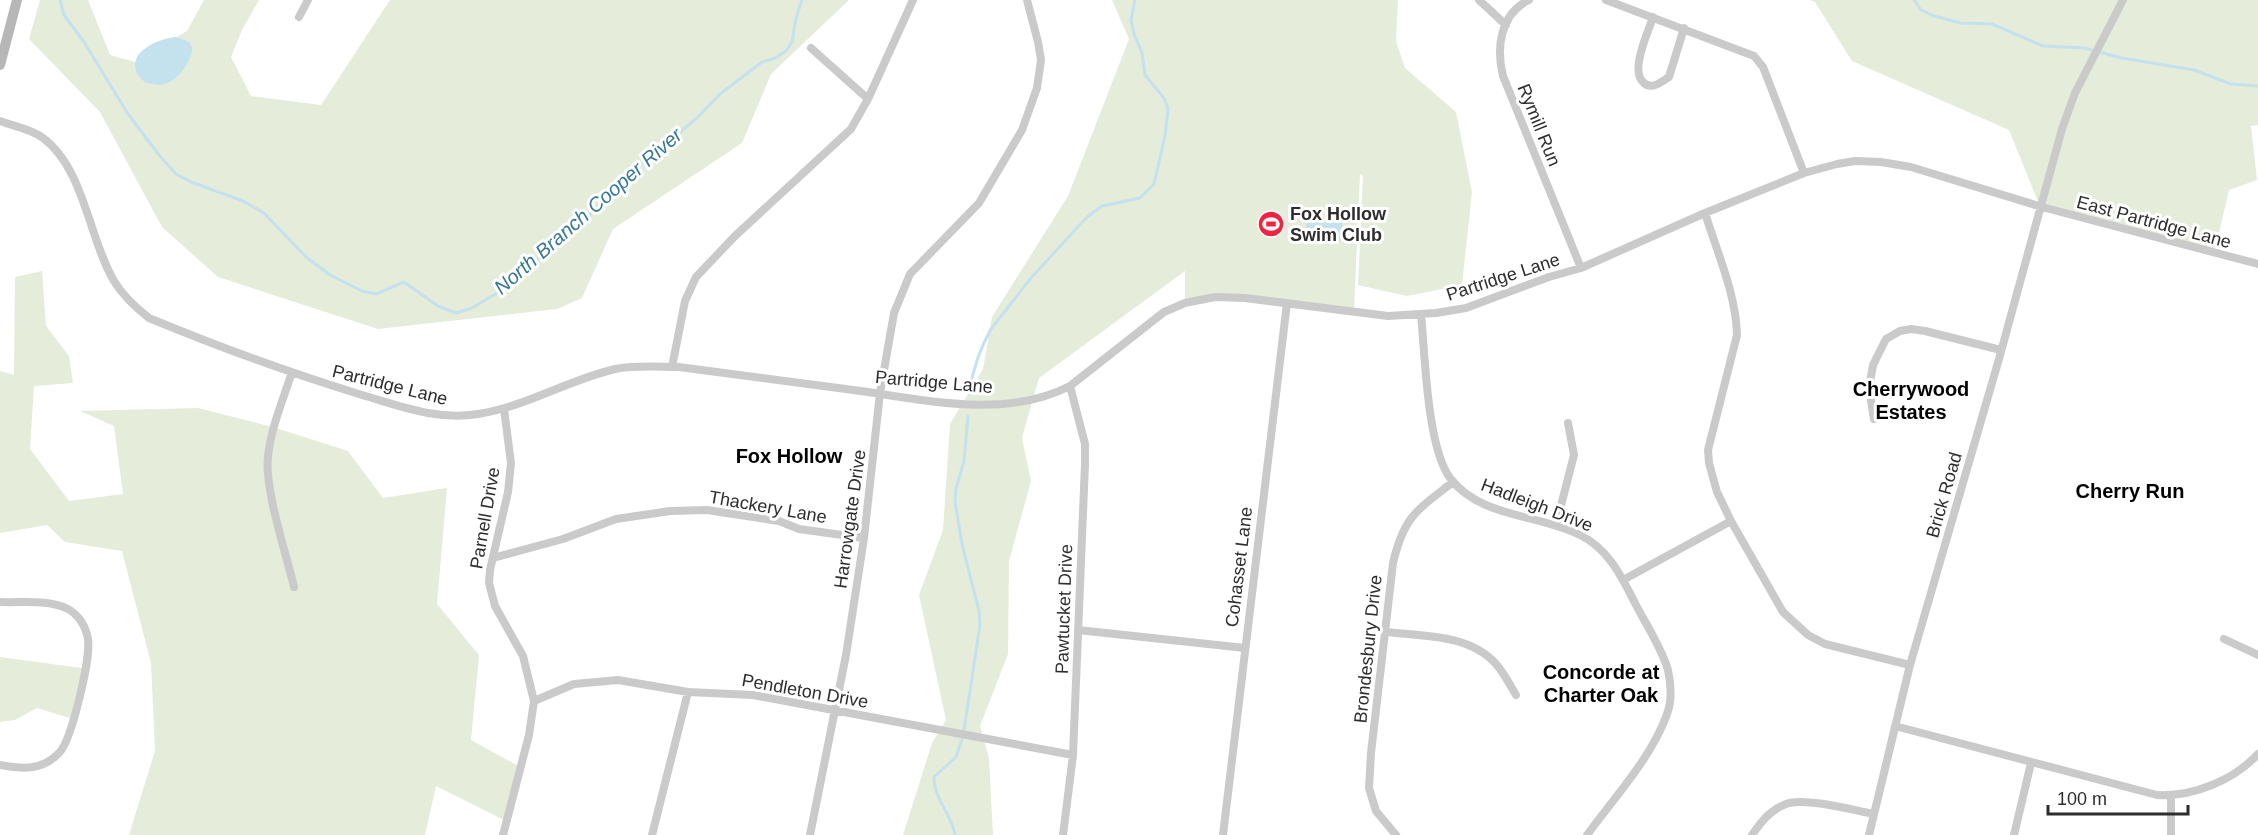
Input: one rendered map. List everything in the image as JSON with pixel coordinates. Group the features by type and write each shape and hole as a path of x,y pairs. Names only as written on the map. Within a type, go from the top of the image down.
{"street":[{"path":"0,65 3,37 18,0"},
{"path":"299,17 308,0"},
{"path":"672,367 685,301 696,277 735,236 851,129 868,99 914,0"},
{"name":"Harrowgate Drive","path":"810,835 846,655 864,538 880,393 894,313 910,274 979,204 1022,130 1037,88 1041,60 1027,0"},
{"path":"1479,0 1506,25"},
{"name":"Rymill Run","path":"1528,0 1510,14 1500,42 1499,60 1503,76 1581,268"},
{"path":"1606,0 1754,56 1763,66 1804,174"},
{"name":"Brick Road","path":"1869,835 1910,665 2042,207 2062,129 2090,61 2123,0"},
{"path":"1653,17 1638,65 1638,74 1647,86 1653,86 1669,77 1684,28"},
{"path":"811,48 868,99"},
{"name":"Partridge Lane","path":"0,121 40,136 61,157 72,177 107,268 134,307 149,318 292,372 424,413 453,416 476,415 504,409 583,378 617,369 672,367 955,403 1033,401 1070,386 1164,312 1185,303 1215,297 1245,298 1388,316 1466,308 1549,277 1581,268 1705,213 1804,174 1855,161 1911,167 2042,207"},
{"name":"East Partridge Lane","path":"2042,207 2258,264"},
{"path":"1705,213 1737,321 1737,335 1708,450 1717,492 1783,612 1802,631 1825,644 1910,665"},
{"name":"Cohasset Lane","path":"1223,835 1287,303"},
{"name":"Hadleigh Drive","path":"1421,314 1433,435 1439,457 1453,482 1459,489 1504,512 1556,525 1596,545 1613,563 1623,580 1662,653 1668,670 1671,699 1668,713 1658,735 1587,835"},
{"path":"1874,419 1869,388 1873,365 1886,339 1900,331 1911,329 1925,331 2001,350"},
{"path":"292,372 267,458 271,490 294,587"},
{"name":"Pawtucket Drive","path":"1063,835 1073,754 1085,444 1070,386"},
{"name":"Parnell Drive","path":"503,835 529,735 534,701 523,656 495,606 489,583 508,492 511,463 504,409"},
{"path":"1556,525 1574,455 1568,423"},
{"name":"Brondesbury Drive","path":"1396,835 1376,811 1369,788 1393,563 1405,525 1416,511 1453,482"},
{"name":"Thackery Lane","path":"493,558 563,539 616,519 707,510 779,521 799,529 864,538"},
{"path":"1623,580 1731,521"},
{"path":"0,602 48,604 68,609 79,618 84,626 89,650 65,746 59,754 34,768 21,769 0,765"},
{"path":"1078,630 1245,648"},
{"path":"1386,632 1457,640 1479,651 1495,663 1516,695"},
{"path":"2224,639 2258,655"},
{"name":"Pendleton Drive","path":"534,701 574,684 618,680 688,692 753,695 1073,754"},
{"path":"652,835 688,692"},
{"path":"1895,726 2157,795 2170,796 2227,777 2242,769 2258,754"},
{"path":"2014,835 2031,763"},
{"path":"2170,796 2171,835"},
{"path":"1752,835 1772,812 1788,802 1803,801 1873,814"}],"green space":[{"path":"40,0 88,0 110,55 135,62 187,31 204,0 259,0 242,30 231,57 251,96 321,105 390,0 849,0 771,74 742,143 613,229 582,298 557,309 378,329 218,277 162,227 100,112 29,39"},
{"path":"1112,0 1398,0 1396,41 1405,68 1456,112 1472,192 1462,285 1407,296 1358,285 1363,176 1360,174 1354,311 1244,298 1185,303 1185,271 1039,378 1022,438 1031,481 1009,561 1008,654 980,726 989,758 993,835 903,835 932,743 946,720 919,595 943,530 950,424 983,369 992,317 1068,196 1129,39"},
{"path":"1810,0 2258,0 2258,125 2251,126 2257,180 2229,190 2214,254 2039,204 2009,130 1852,61 1815,2"},
{"path":"42,271 46,326 69,356 73,383 34,386 30,449 69,501 123,494 114,426 80,411 198,408 276,428 348,451 383,498 447,488 437,604 479,655 471,740 522,768 508,822 436,786 425,835 129,835 155,751 151,663 122,551 65,542 47,525 0,533 0,371 14,375 15,277"},
{"path":"0,657 89,669 73,719 37,708 15,720 0,722"}],"water":[{"path":"175,37 191,45 192,51 188,62 182,71 169,82 158,85 147,83 137,73 136,59 140,53 153,44"},
{"path":"1330,210 1344,211 1340,242 1305,239 1307,221 1328,223"}],"waterway":[{"name":"North Branch Cooper River","path":"60,0 64,15 84,42 128,114 176,174 191,182 243,201 264,213 306,257 330,275 362,291 376,294 404,282 438,306 456,313 472,308 497,293 583,222 617,185 697,118 720,94 762,62 786,51 792,42 802,0"},
{"path":"969,393 977,360 991,329 1031,278 1087,217 1102,206 1140,198 1154,184 1165,136 1168,109 1164,98 1145,75 1142,53 1131,20 1135,0"},
{"name":"North Branch Cooper River","path":"1914,0 1921,10 1934,16 1960,23 1992,24 2043,46 2084,48 2122,58 2194,70 2231,84 2258,86"},
{"path":"964,730 980,625 979,611 962,544 955,502 956,489 964,461 968,416"},
{"path":"955,835 936,792 934,777 956,757 962,739"}],"place":[{"name":"Fox Hollow Swim Club","path":"1271,224"}],"district":[{"name":"Cherrywood Estates","path":"1911,400"},
{"name":"Fox Hollow","path":"789,456"},
{"name":"Cherry Run","path":"2130,491"},
{"name":"Concorde at Charter Oak","path":"1601,684"}]}
